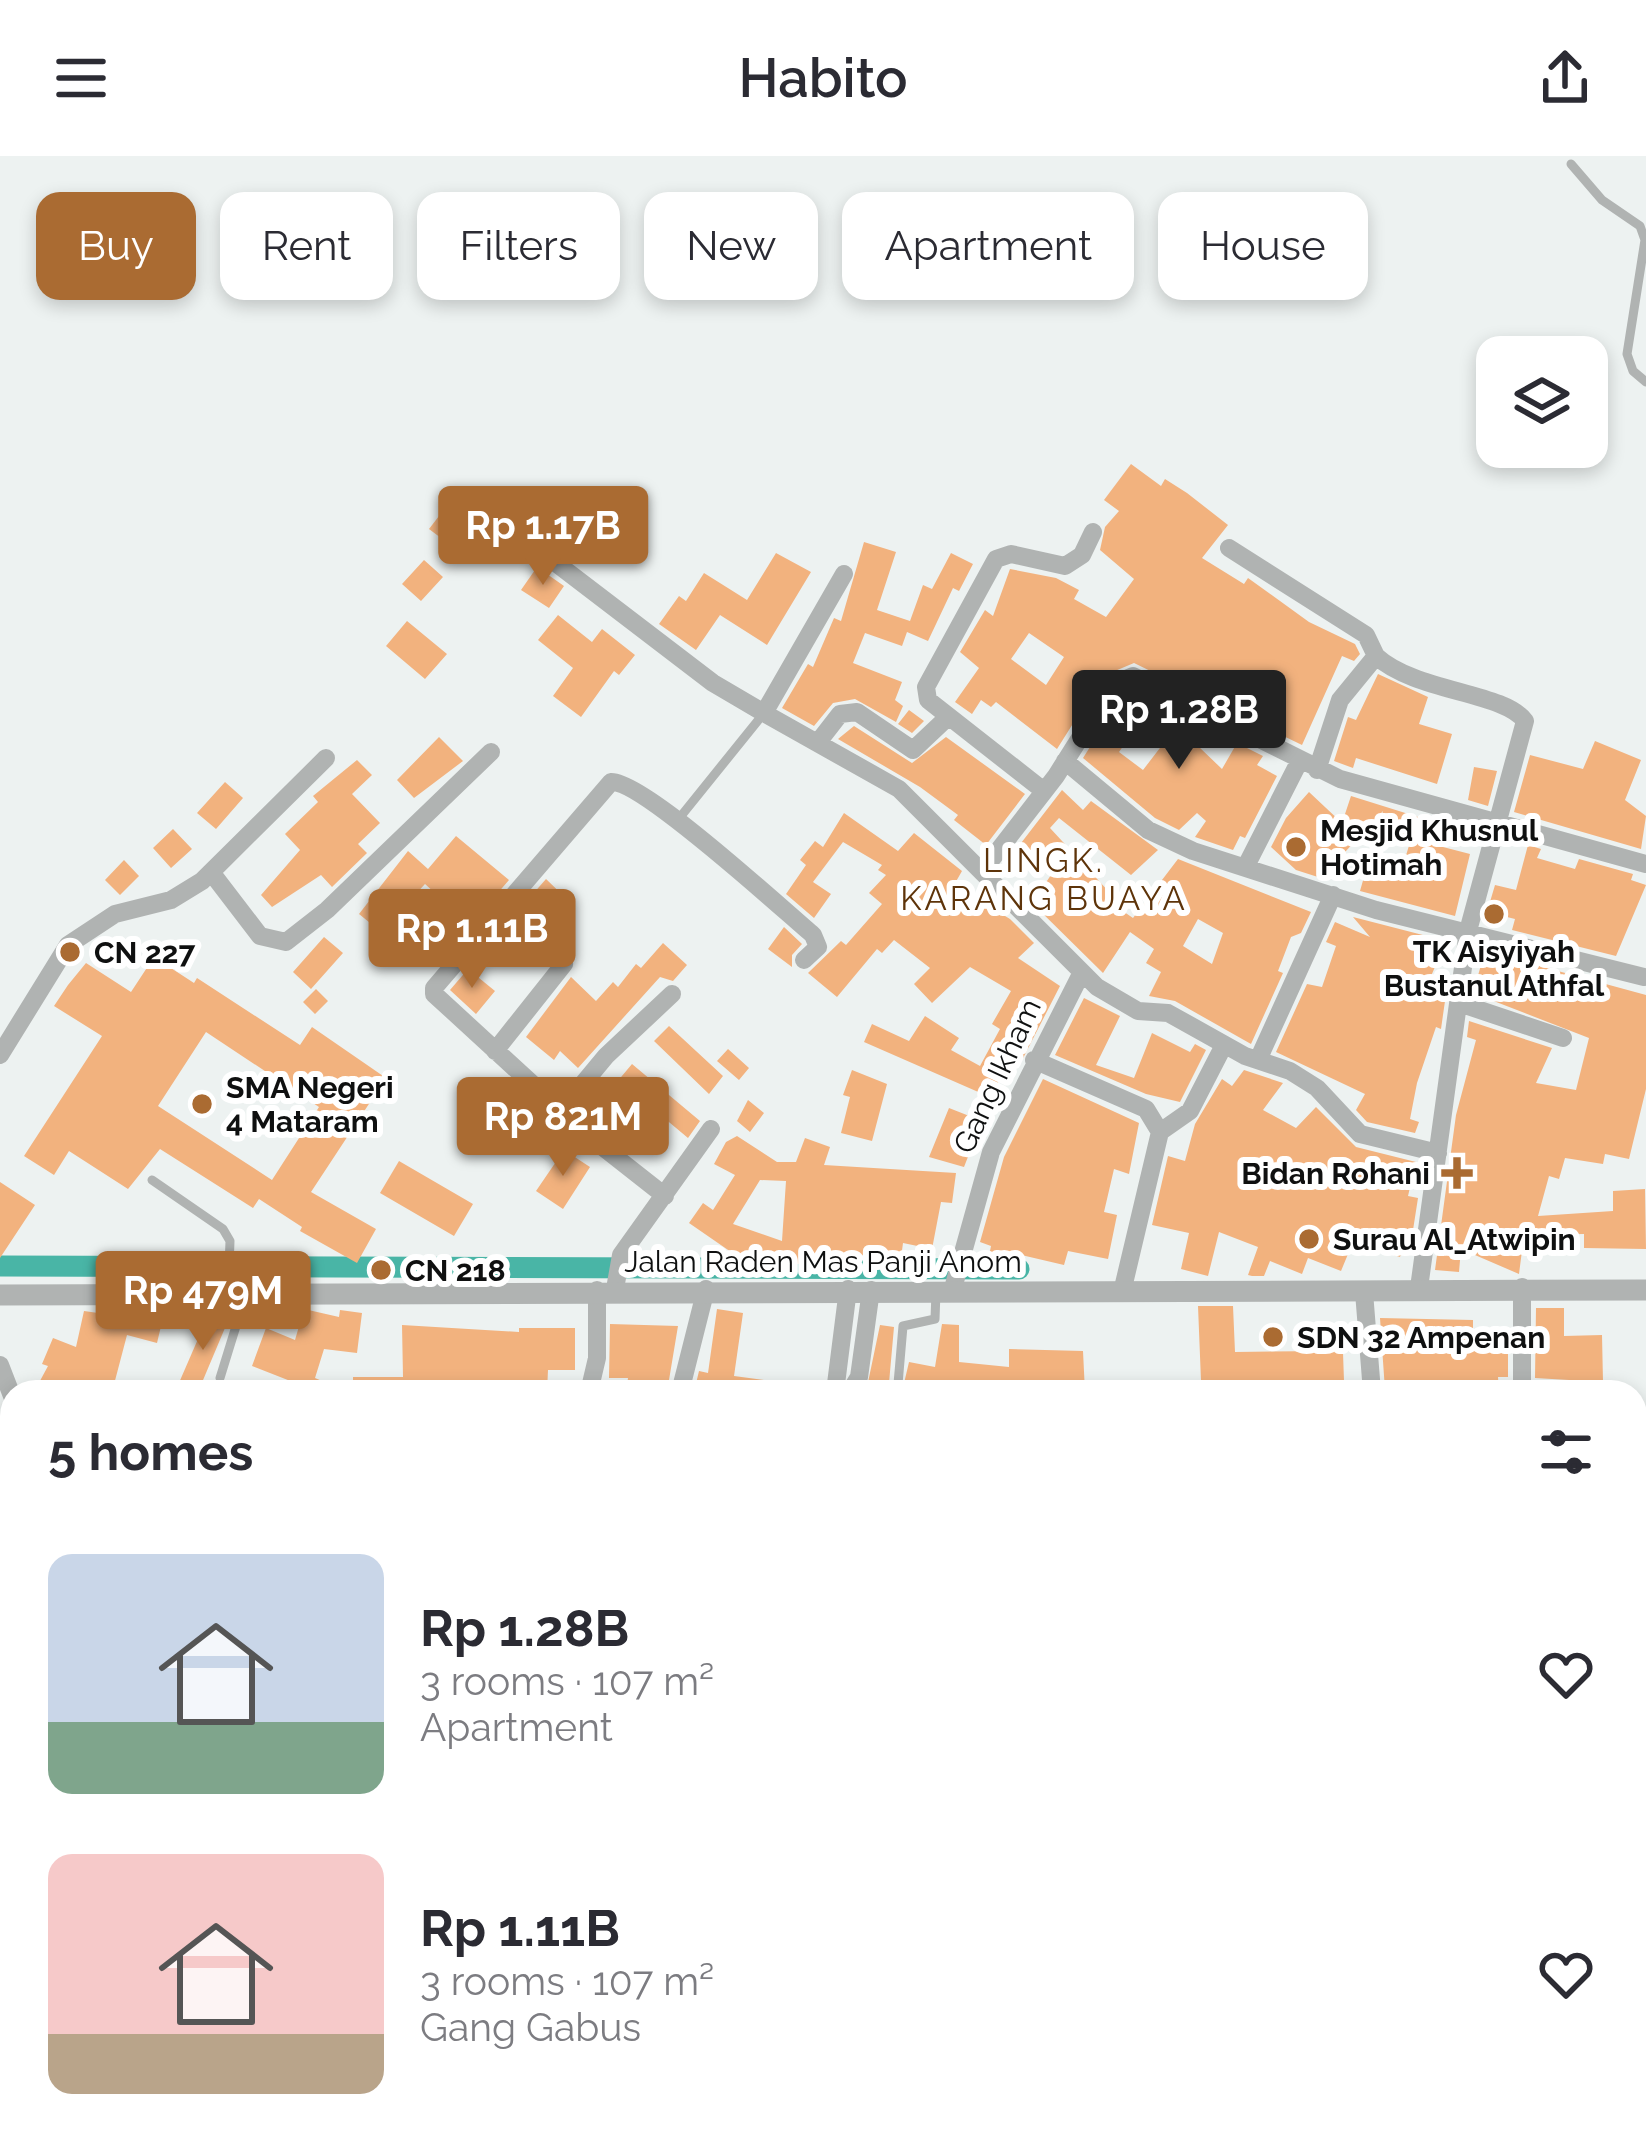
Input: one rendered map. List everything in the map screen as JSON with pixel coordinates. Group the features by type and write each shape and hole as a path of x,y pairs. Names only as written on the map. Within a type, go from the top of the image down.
{"street":[{"path":"497,518 713,683 899,789 984,869 1081,974 1139,1012 1168,1012 1224,1045 1317,1088 1360,1135 1438,1153"},
{"path":"1044,791 928,700 926,688 996,559 1011,554 1065,566 1082,555 1093,532"},
{"path":"1229,548 1366,635 1376,656 1416,683 1521,714 1523,735 1468,931 1419,1288"},
{"path":"764,713 844,574"},
{"path":"1246,866 1308,766 1340,700 1376,656"},
{"path":"984,869 1044,791 1114,684 1133,676 1308,766 1646,864"},
{"path":"819,741 840,714 857,712 913,750 948,717"},
{"path":"211,872 260,936 286,942 327,910 491,752"},
{"path":"0,1055 49,972 81,932 115,914 175,898 211,872 326,758"},
{"path":"1065,761 1148,830 1192,851 1333,896 1644,977"},
{"path":"665,1196 433,992 611,782 632,784 819,940 804,960"},
{"path":"1258,1060 1333,896"},
{"path":"495,1051 563,964 550,941 508,906"},
{"name":"Gang Ikham","path":"950,1279 991,1152 1081,974"},
{"path":"562,1109 606,1056 672,994"},
{"path":"1459,1004 1563,1038"},
{"path":"1122,1292 1160,1132 1190,1111 1224,1045"},
{"path":"1034,1060 1146,1109 1160,1132"},
{"path":"592,1380 612,1277 711,1130"},
{"name":"Jalan Raden Mas Panji Anom","path":"0,1295 612,1277 706,1289 860,1290 950,1279 1122,1292 1646,1290"},
{"path":"1522,1287 1522,1380"},
{"path":"683,1380 706,1289"},
{"path":"837,1380 860,1290"},
{"path":"857,1380 860,1290"},
{"path":"1364,1292 1371,1380"}],"lane":[{"path":"1571,164 1602,200 1640,226 1645,240 1627,354 1633,371 1646,382"},
{"path":"677,821 764,713"},
{"path":"152,1180 223,1229 234,1289 220,1378"},
{"path":"898,1380 903,1326 935,1319 950,1279"}],"building":[{"path":"1131,464 1161,486 1165,479 1228,525 1202,558 1244,584 1248,578 1309,622 1355,644 1360,654 1354,661 1342,656 1302,745 1134,663 1103,676 1057,749 996,702 991,707 981,700 972,714 955,702 979,668 960,652 985,610 993,616 1010,569 1056,578 1079,590 1074,599 1106,617 1134,579 1100,550 1105,527 1119,511 1104,500","holes":["1029,633 1064,657 1046,685 1011,659"]},
{"path":"449,503 489,532 469,559 429,529"},
{"path":"864,542 896,552 877,610 910,621 923,585 932,589 951,553 973,564 959,591 953,588 928,641 907,632 902,646 865,633 853,663 902,682 895,700 903,706 896,722 855,699 833,703 814,726 782,708 808,664 813,667 834,618 841,621"},
{"path":"776,553 811,572 767,645 720,615 696,650 659,624 679,596 686,601 704,573 747,600"},
{"path":"424,560 443,577 421,601 402,584"},
{"path":"537,567 564,586 549,608 521,590"},
{"path":"558,615 592,642 602,629 635,655 619,675 614,671 581,717 553,696 573,668 538,640"},
{"path":"407,621 447,654 425,679 386,646"},
{"path":"1378,674 1428,697 1419,724 1452,734 1437,784 1356,758 1353,768 1334,761 1348,717 1356,720"},
{"path":"1133,691 1179,714 1174,723 1222,769 1237,743 1263,756 1257,765 1277,776 1245,838 1240,836 1233,850 1195,837 1206,821 1197,813 1179,830 1155,818 1083,758 1123,695","holes":["1135,729 1163,744 1143,770 1119,752"]},
{"path":"909,710 924,721 912,733 898,724"},
{"path":"854,726 912,763 946,737 1025,794 986,845 954,820 958,815 920,787 838,739"},
{"path":"439,737 463,761 414,798 397,780"},
{"path":"1595,741 1641,760 1625,800 1646,816 1641,849 1514,812 1530,755 1583,769"},
{"path":"357,760 372,775 352,794 380,823 358,844 367,853 332,887 321,875 272,907 261,895 300,850 285,834 318,802 313,796"},
{"path":"1474,767 1497,771 1488,806 1468,800"},
{"path":"225,782 243,798 216,829 197,813"},
{"path":"1062,790 1083,810 1091,801 1158,850 1131,875 1059,818 1050,828 1111,894 1105,899 1133,918 1178,859 1311,912 1301,933 1291,937 1278,971 1283,973 1251,1044 1175,1001 1149,996 1161,972 1146,963 1154,949 1130,932 1103,973 1032,903 1051,875 1018,847","holes":["1198,919 1223,933 1212,964 1183,946"]},
{"path":"1309,792 1342,823 1351,796 1450,827 1443,847 1470,854 1455,916 1360,891 1370,856 1403,865 1412,836 1379,826 1383,811 1321,878 1296,870 1271,847 1286,818"},
{"path":"844,813 898,851 914,833 962,871 954,885 1010,919 1034,943 1018,958 1060,986 1019,1066 1006,1061 992,1098 864,1042 872,1024 909,1041 925,1016 959,1038 951,1050 980,1066 1000,1029 992,1024 1011,991 970,967 932,1003 914,984 930,968 894,940 882,953 877,949 837,997 808,973 841,941 846,945 882,904 869,893 886,875 878,870 882,865 843,842 813,882 831,894 814,918 786,894 806,865 800,860 815,841 823,847"},
{"path":"173,829 192,849 171,868 153,848"},
{"path":"456,836 509,880 470,925 425,884 399,912 435,943 420,959 389,919 380,931 359,914 408,851 428,869"},
{"path":"1528,845 1541,849 1537,858 1575,869 1579,859 1633,874 1631,880 1646,885 1616,956 1512,930 1515,919 1487,912 1495,885 1516,890"},
{"path":"124,860 139,876 120,895 105,880"},
{"path":"546,879 575,907 555,928 525,903"},
{"path":"1353,917 1446,941 1423,995 1445,1001 1441,1029 1436,1027 1417,1083 1410,1119 1419,1122 1415,1133 1367,1122 1356,1110 1365,1094 1276,1052 1307,984 1322,987 1336,946 1326,942 1335,922 1370,937"},
{"path":"784,927 802,944 792,955 792,967 768,949"},
{"path":"324,937 343,953 311,989 293,972"},
{"path":"663,943 687,965 673,981 660,977 578,1068 560,1051 554,1060 526,1037 571,977 596,1001 613,982 618,987 636,964 641,968"},
{"path":"1485,951 1646,995 1646,1089 1629,1159 1605,1154 1603,1164 1565,1158 1559,1179 1549,1176 1538,1216 1613,1211 1613,1191 1645,1189 1646,1249 1584,1248 1584,1234 1524,1235 1519,1274 1461,1249 1459,1272 1435,1270 1456,1115 1476,1040 1467,1037 1469,1021 1552,1048 1536,1083 1576,1090 1589,1038 1473,993"},
{"path":"154,957 194,983 197,978 300,1045 312,1027 386,1078 311,1192 376,1229 357,1263 300,1231 302,1227 259,1199 253,1208 160,1149 128,1189 69,1151 54,1175 24,1156 102,1036 54,1006 86,963 131,992","holes":["206,1032 319,1107 272,1180 158,1106"]},
{"path":"468,969 495,991 476,1014 450,990"},
{"path":"316,989 328,1001 315,1014 303,1002"},
{"path":"1084,998 1120,1016 1096,1065 1134,1078 1152,1033 1190,1052 1195,1044 1206,1050 1180,1102 1146,1094 1055,1055"},
{"path":"669,1026 723,1076 709,1094 654,1041"},
{"path":"728,1049 749,1068 739,1080 717,1061"},
{"path":"632,1064 700,1121 688,1138 651,1107 622,1145 580,1109 591,1095 599,1101 606,1095"},
{"path":"852,1070 887,1084 872,1141 841,1133 850,1097 843,1095"},
{"path":"1244,1070 1283,1083 1263,1110 1296,1128 1316,1107 1356,1147 1416,1162 1408,1196 1418,1198 1413,1230 1408,1229 1400,1257 1353,1242 1341,1271 1308,1258 1302,1274 1270,1261 1264,1276 1252,1276 1248,1275 1258,1247 1219,1232 1208,1276 1181,1269 1189,1233 1152,1225 1168,1156 1185,1161 1195,1124 1222,1079 1232,1086"},
{"path":"1043,1079 1139,1123 1129,1174 1114,1169 1104,1212 1117,1215 1108,1259 1068,1251 1064,1265 1008,1252 1007,1260 989,1256 991,1246 980,1242 1004,1157"},
{"path":"748,1100 764,1113 750,1132 737,1121"},
{"path":"949,1108 982,1121 964,1167 929,1157"},
{"path":"737,1136 777,1162 796,1162 805,1138 830,1147 824,1165 956,1173 952,1203 941,1202 932,1249 903,1243 901,1258 826,1253 826,1259 800,1256 800,1264 771,1264 731,1252 689,1223 703,1203 713,1210 735,1175 714,1164 726,1142","holes":["760,1180 786,1181 782,1241 733,1224"]},
{"path":"564,1150 590,1167 563,1209 536,1191"},
{"path":"399,1161 473,1204 454,1236 380,1193"},
{"path":"0,1182 35,1205 0,1258"},
{"path":"1198,1306 1233,1306 1235,1352 1327,1351 1326,1325 1342,1324 1344,1380 1201,1380"},
{"path":"1536,1308 1564,1308 1564,1336 1602,1335 1603,1380 1535,1378"},
{"path":"211,1309 230,1316 203,1380 180,1380"},
{"path":"304,1309 339,1317 340,1310 362,1313 357,1353 324,1349 315,1378 320,1380 288,1380 252,1366 266,1328 295,1340"},
{"path":"717,1309 743,1313 734,1376 763,1380 697,1380 699,1371 708,1373"},
{"path":"84,1311 162,1322 157,1343 127,1335 115,1380 40,1380 53,1338 76,1347"},
{"path":"1380,1318 1473,1320 1473,1331 1508,1334 1508,1377 1384,1380"},
{"path":"610,1324 678,1326 669,1380 609,1378"},
{"path":"942,1324 959,1325 959,1362 1009,1367 1009,1349 1083,1351 1084,1380 905,1380 909,1362 935,1367"},
{"path":"402,1325 519,1332 519,1328 575,1328 575,1370 548,1370 548,1380 353,1380 403,1377"},
{"path":"880,1325 894,1327 889,1380 869,1380"}],"waterway":[{"path":"0,1266 1019,1269"}],"place":[{"name":"Mesjid Khusnul Hotimah","path":"1296,847"},
{"name":"TK Aisyiyah Bustanul Athfal","path":"1494,914"},
{"name":"CN 227","path":"70,952"},
{"name":"SMA Negeri 4 Mataram","path":"202,1104"},
{"name":"Bidan Rohani","path":"1457,1173"},
{"name":"Surau Al_Atwipin","path":"1309,1239"},
{"name":"CN 218","path":"381,1270"},
{"name":"SDN 32 Ampenan","path":"1273,1337"}],"district":[{"name":"LINGK. KARANG BUAYA","path":"1044,879"}]}
